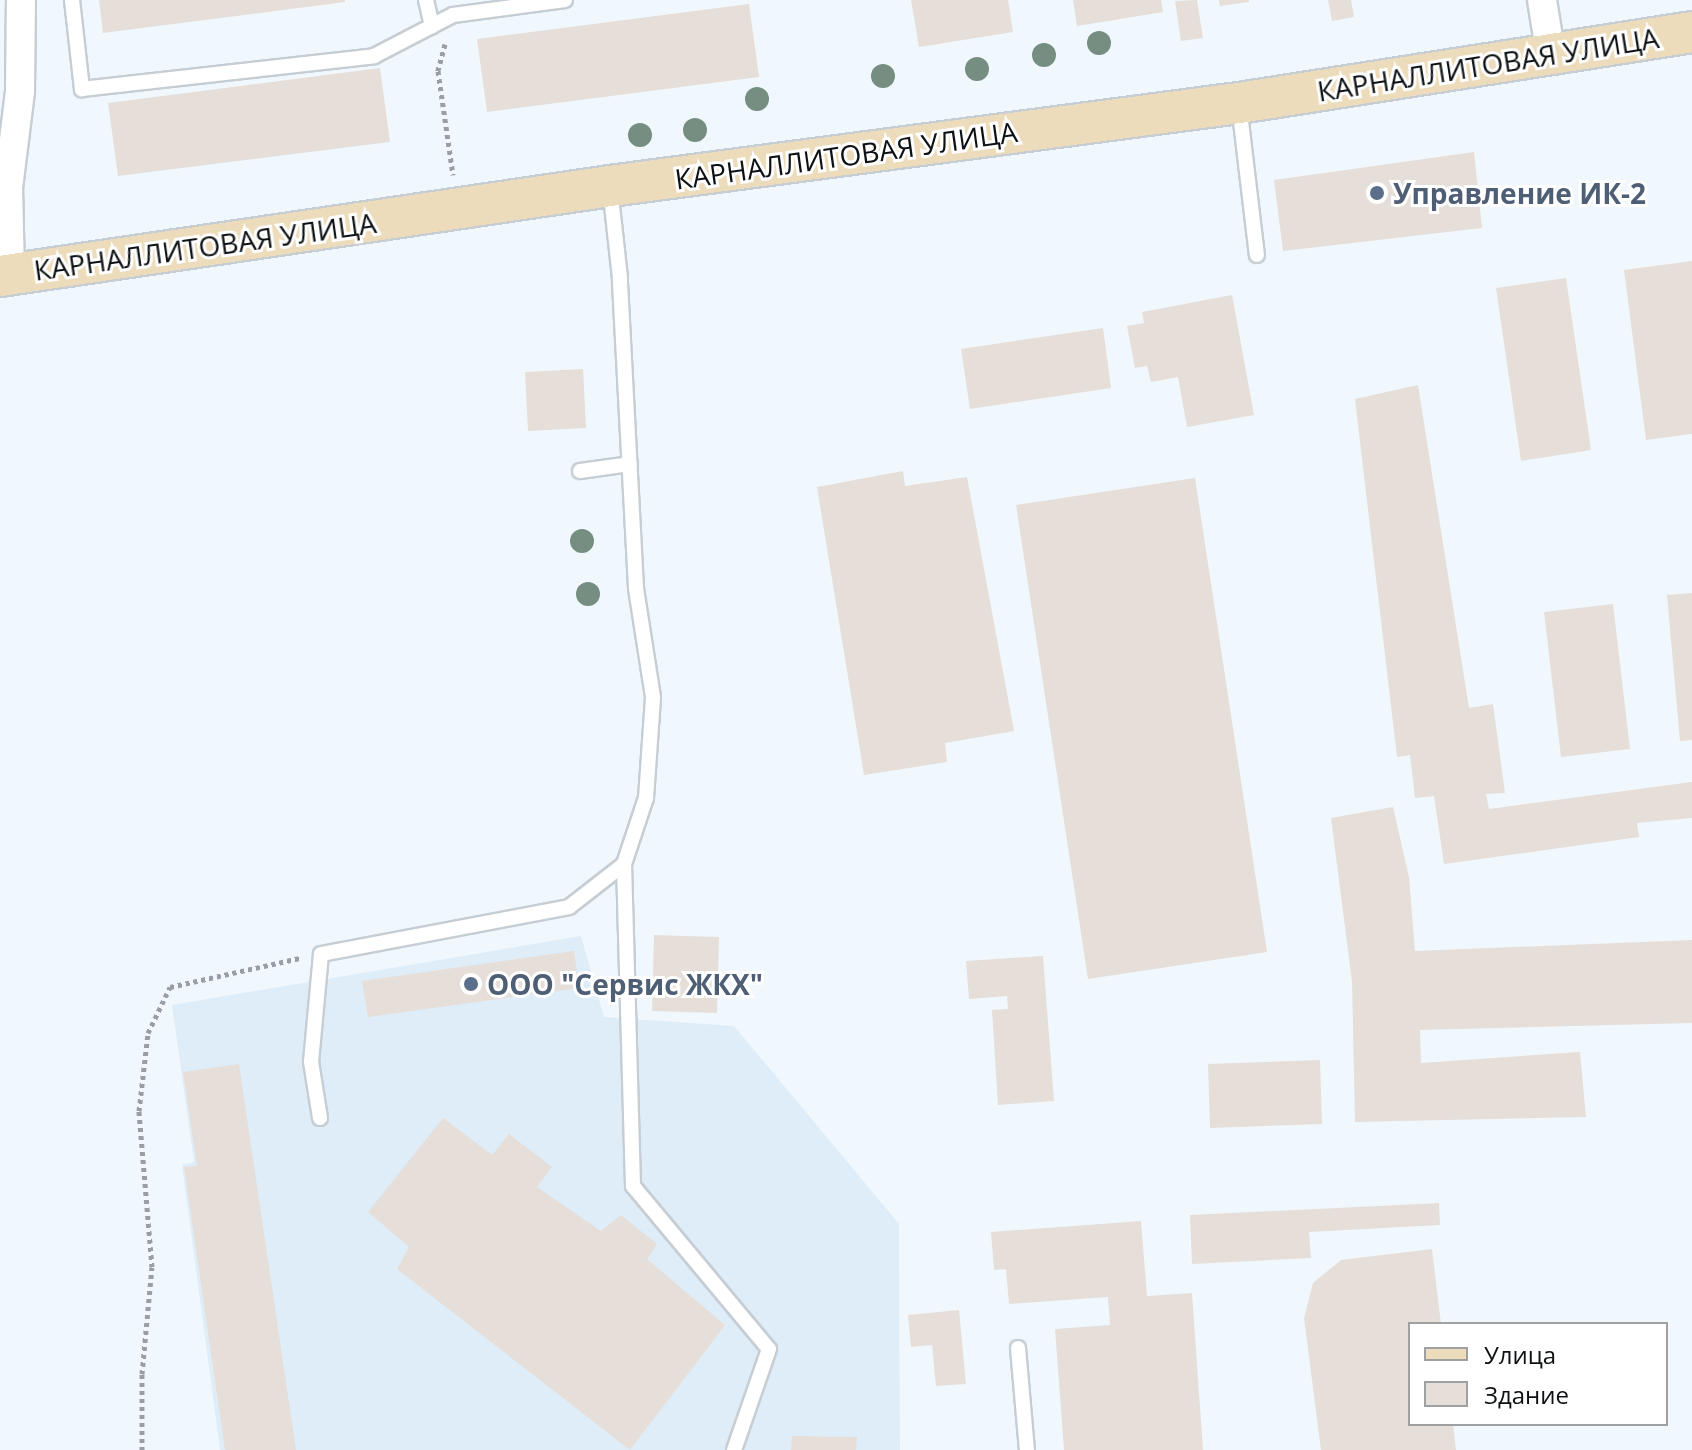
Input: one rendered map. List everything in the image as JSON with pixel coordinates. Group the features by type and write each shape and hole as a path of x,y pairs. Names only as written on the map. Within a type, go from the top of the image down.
{"street":[{"path":"5,275 8,188 20,91 21,0"},
{"path":"1542,0 1551,56"},
{"name":"КАРНАЛЛИТОВАЯ УЛИЦА","path":"5,275 610,186 1239,103 1692,32"}],"lane":[{"path":"72,0 82,89 374,56 453,15 565,0"},
{"path":"426,0 432,26"},
{"path":"1239,103 1257,255"},
{"path":"610,186 636,588 653,697 653,751 646,798 624,864 633,1186 769,1349 734,1450"},
{"path":"580,471 630,464"},
{"path":"320,1118 311,1062 321,954 569,907 624,864"},
{"path":"1018,1348 1027,1450"}],"path":[{"path":"453,15 438,71 458,208"},
{"path":"142,1450 142,1374 152,1267 139,1111 148,1033 170,987 321,954"}],"shaded area":[{"path":"581,936 604,1017 734,1026 899,1224 900,1450 220,1450 182,1165 194,1162 172,1005"}],"building":[{"path":"99,0 345,0 345,2 103,33"},
{"path":"911,0 1008,0 1013,32 919,47"},
{"path":"1073,0 1161,0 1163,12 1077,26"},
{"path":"1197,0 1203,38 1181,41 1175,1"},
{"path":"1219,0 1249,0 1249,2 1220,6"},
{"path":"1328,0 1351,0 1354,17 1332,21"},
{"path":"749,4 759,77 487,112 477,39"},
{"path":"380,68 390,142 118,176 108,103"},
{"name":"Управление ИК-2","path":"1474,152 1482,228 1283,251 1274,180"},
{"path":"1692,261 1692,434 1646,440 1624,270"},
{"path":"1566,278 1591,450 1521,461 1496,288"},
{"path":"1232,295 1254,415 1187,427 1178,377 1151,382 1147,366 1135,368 1127,326 1144,323 1142,312"},
{"path":"1103,328 1111,388 970,409 961,349"},
{"path":"583,369 586,428 528,431 525,372"},
{"path":"1418,385 1469,708 1493,704 1505,793 1486,794 1489,809 1692,782 1692,818 1637,823 1639,837 1444,864 1434,796 1415,798 1410,755 1397,757 1355,399"},
{"path":"903,471 905,486 967,477 1014,731 945,743 947,762 864,775 817,487"},
{"path":"1195,478 1267,952 1088,979 1016,505"},
{"path":"1692,593 1692,740 1680,741 1667,595"},
{"path":"1613,604 1630,749 1561,757 1544,612"},
{"path":"1393,807 1409,877 1415,951 1692,940 1692,1023 1420,1030 1421,1063 1580,1052 1586,1117 1355,1122 1352,982 1331,818"},
{"path":"654,935 719,937 717,1013 652,1011"},
{"name":"ООО \"Сервис ЖКХ\"","path":"574,951 579,988 368,1017 362,981"},
{"path":"1043,956 1054,1101 998,1105 992,1010 1008,1009 1007,996 969,999 966,961"},
{"path":"1320,1060 1322,1124 1210,1128 1208,1064"},
{"path":"239,1064 296,1450 225,1450 184,1167 197,1166 183,1072"},
{"path":"443,1118 492,1155 509,1134 552,1167 537,1187 601,1231 621,1215 657,1244 647,1259 725,1325 630,1450 397,1269 409,1247 368,1212"},
{"path":"1439,1203 1440,1225 1309,1232 1311,1258 1192,1264 1190,1215"},
{"path":"1141,1221 1147,1296 1192,1293 1203,1450 1064,1450 1055,1329 1110,1325 1108,1297 1009,1304 1006,1269 994,1270 991,1232"},
{"path":"1432,1249 1441,1322 1408,1322 1408,1426 1453,1426 1456,1450 1321,1450 1304,1318 1313,1283 1341,1260"},
{"path":"959,1310 966,1384 936,1386 932,1345 911,1347 908,1315"},
{"path":"792,1436 857,1437 856,1450 791,1450"}],"place":[{"name":"Управление ИК-2","path":"1377,193"},
{"name":"ООО \"Сервис ЖКХ\"","path":"471,984"}]}
